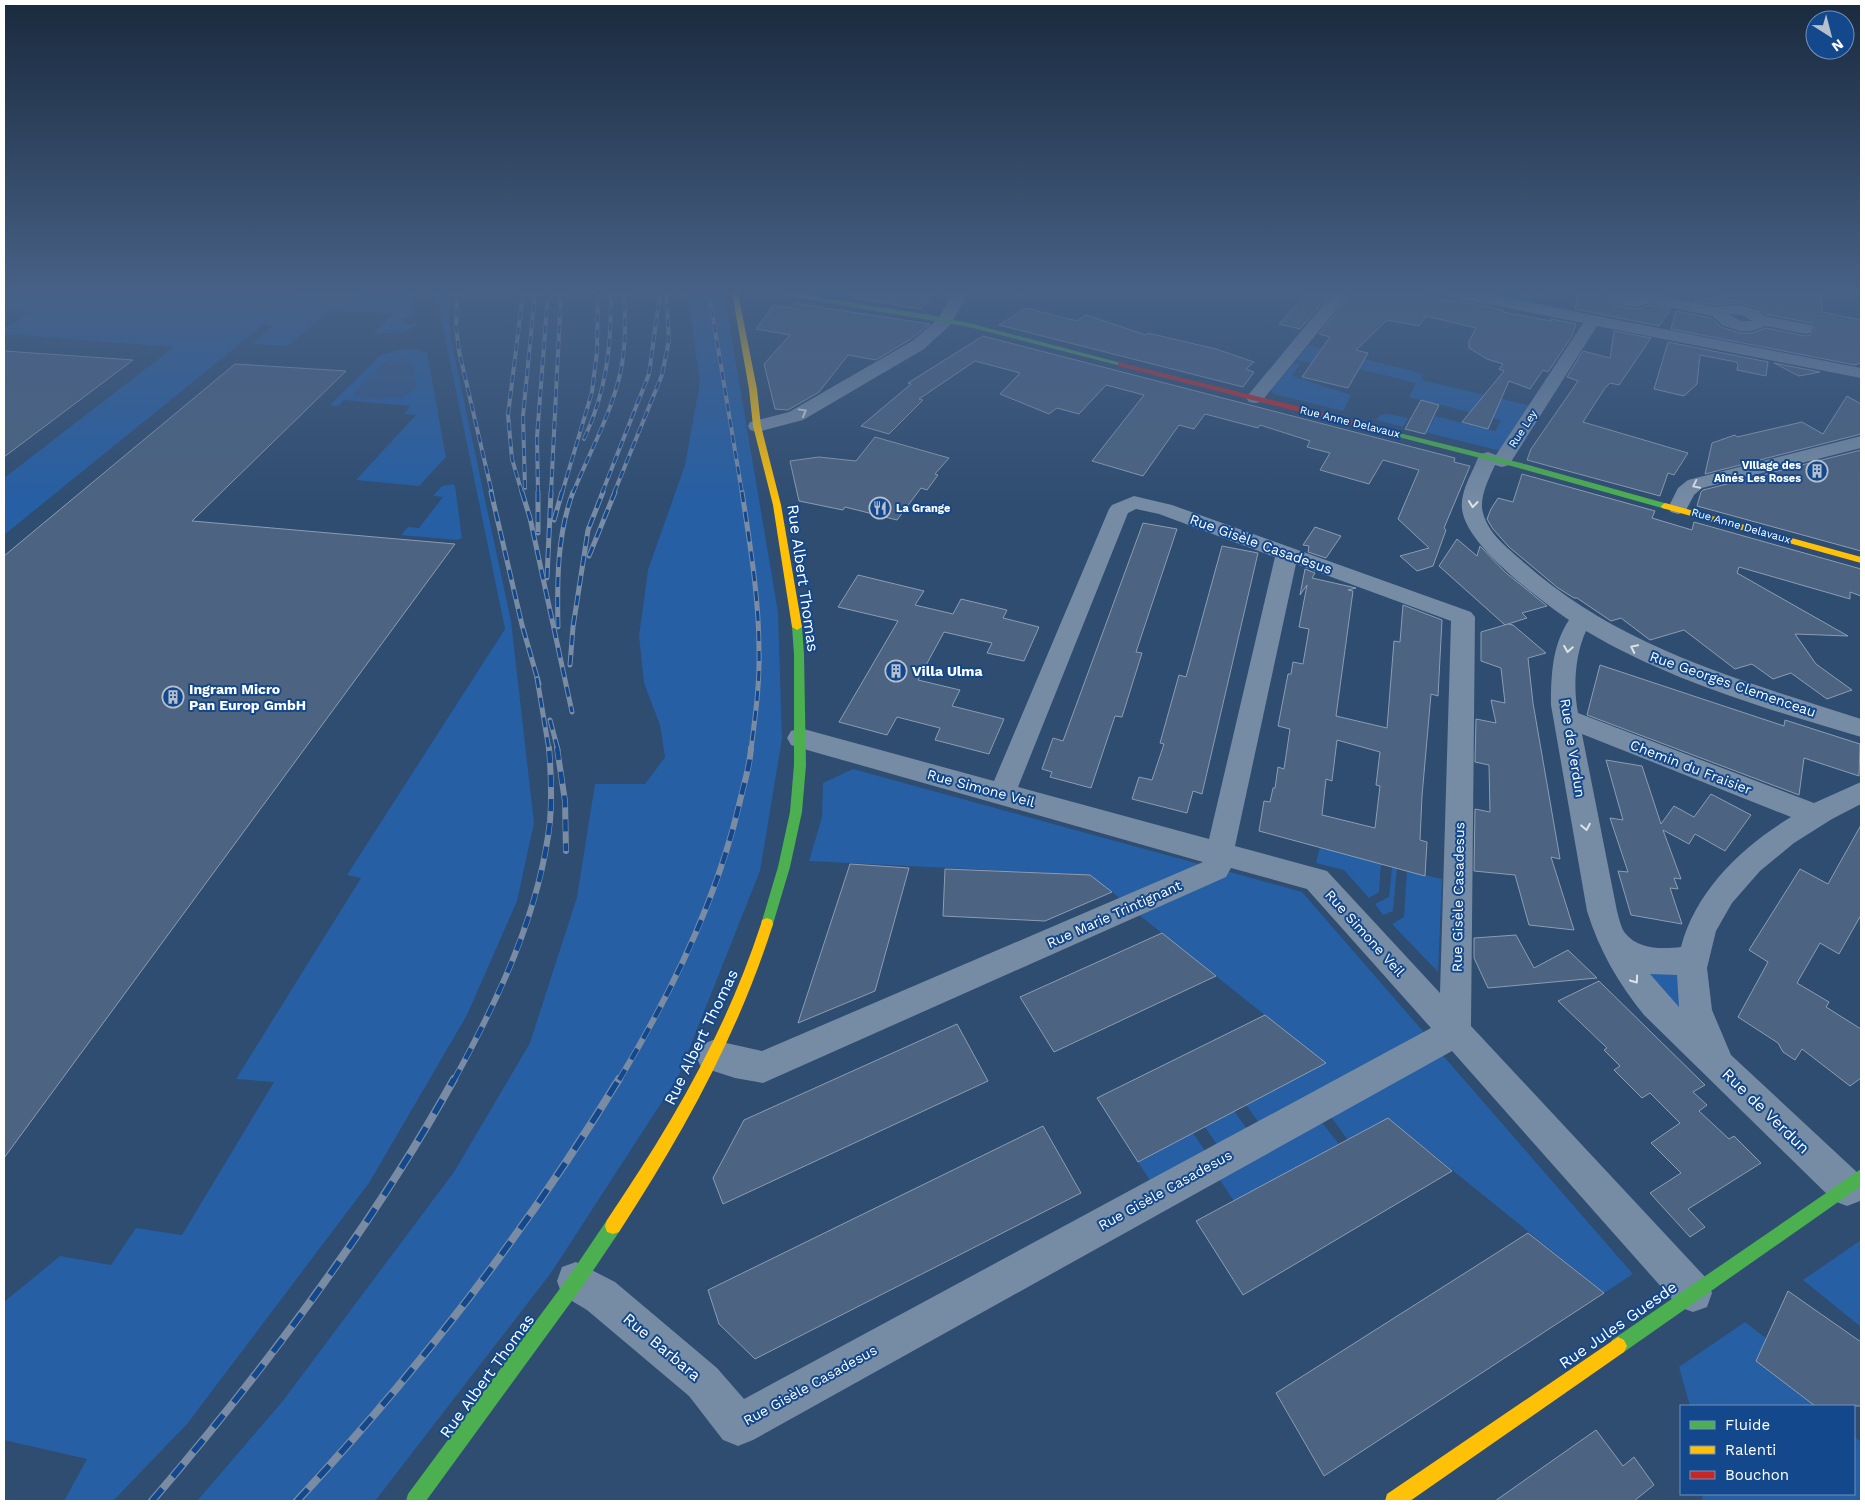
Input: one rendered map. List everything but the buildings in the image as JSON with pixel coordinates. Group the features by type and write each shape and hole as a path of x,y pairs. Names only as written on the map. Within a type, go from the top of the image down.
{"street":[{"name":"Rue Albert Thomas","path":"415,1501 576,1281 644,1177 713,1056 747,982 784,867 796,812 800,738 799,654 796,619 777,505 771,483 763,425 753,389 749,363"},
{"path":"763,425 796,416 889,363"},
{"name":"Rue Anne Delavaux","path":"1117,363 1678,508 1861,560"},
{"path":"1255,398 1284,363"},
{"name":"Rue Ley","path":"1495,460 1567,363"},
{"path":"1812,363 1861,373"},
{"path":"1678,508 1685,492 1695,484 1857,446"},
{"path":"1495,460 1472,504 1476,524 1484,537 1498,551 1582,618"},
{"name":"Rue Gisèle Casadesus","path":"738,1424 1455,1032 1464,617 1150,505 1134,502 1119,509 1002,793"},
{"name":"Rue Marie Trintignant","path":"713,1056 763,1067 1216,869 1287,553"},
{"name":"Rue de Verdun","path":"1582,618 1573,630 1568,649 1564,689 1566,718 1602,911 1611,940 1629,972 1655,1005 1726,1073 1854,1182"},
{"name":"Rue Georges Clemenceau","path":"1582,618 1628,645 1665,662 1861,728"},
{"name":"Chemin du Fraisier","path":"1566,718 1816,815"},
{"name":"Rue Simone Veil","path":"800,738 1317,880 1693,1293"},
{"path":"1726,1073 1705,1037 1693,990 1693,959 1701,928 1715,900 1724,888 1779,839 1816,815 1861,792"},
{"path":"1611,940 1629,954 1651,962 1663,964 1693,959"},
{"name":"Rue Jules Guesde","path":"1394,1501 1854,1182"},
{"name":"Rue Barbara","path":"576,1281 601,1296 703,1382 738,1424"}],"shaded area":[{"path":"153,363 216,363 4,535 4,478"},
{"path":"373,363 429,363 446,457 419,486 356,480 416,415 404,414 410,406 344,400 338,406 330,405"},
{"path":"384,363 413,363 417,386 403,398 361,399 353,396 355,391"},
{"path":"450,363 456,363 511,621 534,823 517,901 467,1015 369,1183 187,1424 113,1501 64,1501 87,1459 4,1440 4,1302 60,1256 111,1265 136,1228 182,1235 274,1082 236,1079 361,878 347,875 505,629"},
{"path":"697,363 736,363 778,612 782,739 760,871 678,1077 551,1273 375,1501 197,1501 282,1402 454,1172 530,1043 577,897 595,784 645,784 665,757 660,725 644,683 639,636 648,570 685,465 700,382"},
{"path":"1295,363 1300,364 1292,376 1351,395 1343,411 1274,394 1271,390"},
{"path":"1343,363 1380,363 1423,374 1421,380 1531,406 1501,451 1412,429 1417,419 1432,423 1435,416 1495,431 1501,420 1409,397 1416,383 1342,365"},
{"path":"1387,414 1408,418 1403,427 1376,420 1381,415"},
{"path":"453,484 455,486 462,538 457,540 401,535 408,527 419,528 443,497 433,496 442,486"},
{"path":"853,769 1210,867 1126,903 1090,875 809,861 822,817 823,783"},
{"path":"1320,847 1381,864 1379,892 1369,898 1344,870 1316,863"},
{"path":"1392,867 1397,868 1393,911 1383,915 1375,904 1389,897"},
{"path":"1407,871 1442,879 1438,972 1392,924 1404,917"},
{"path":"1230,872 1302,892 1428,1037 1262,1127 1246,1105 1325,1063 1138,914"},
{"path":"1642,969 1679,976 1684,1016"},
{"path":"1439,1051 1633,1274 1604,1293 1388,1118 1348,1140 1328,1113"},
{"path":"1234,1111 1250,1133 1220,1149 1205,1127"},
{"path":"1319,1119 1339,1144 1234,1201 1216,1174"},
{"path":"1193,1133 1208,1155 1153,1185 1138,1162"},
{"path":"1861,1240 1861,1327 1803,1280"},
{"path":"1745,1322 1767,1339 1756,1361 1814,1405 1690,1405 1679,1367"},
{"path":"1855,1437 1861,1442 1861,1501 1702,1500 1703,1495 1855,1495"}],"railway":[{"path":"462,363 492,493"},
{"path":"514,363 508,415 512,459 522,493"},
{"path":"525,488 523,416 528,363"},
{"path":"538,493 537,437 543,363"},
{"path":"551,493 557,363"},
{"path":"562,493 592,392 596,363"},
{"path":"584,439 598,403 607,363"},
{"path":"573,493 612,402 622,363"},
{"path":"602,493 649,374 650,363"},
{"path":"614,493 662,375 664,363"},
{"path":"721,363 742,493"},
{"path":"491,492 522,625 539,684"},
{"path":"522,492 530,518 572,712"},
{"path":"547,578 551,492"},
{"path":"554,520 562,492"},
{"path":"558,627 559,558 564,525 573,492"},
{"path":"570,665 573,627 588,530 603,492"},
{"path":"589,556 615,492"},
{"path":"742,492 754,571 759,631 758,688 751,750"},
{"path":"538,493 538,533"},
{"path":"537,678 549,750"},
{"path":"550,720 558,750"},
{"path":"454,1080 486,1019 515,955 537,889 550,821 551,784 549,748"},
{"path":"557,748 565,801 566,851"},
{"path":"619,1080 657,1014 705,910 730,838 747,774 751,748"},
{"path":"152,1501 235,1401 314,1298 387,1190 422,1135 454,1079"},
{"path":"297,1501 342,1452 469,1298 547,1190 619,1079"}],"traffic: fast":[{"path":"1378,429 1518,465 1665,506"},
{"path":"767,924 784,867 796,812 800,765 797,627"},
{"path":"1618,1346 1861,1177"},
{"path":"415,1501 576,1281 613,1226"}],"traffic: slow":[{"path":"748,363 757,426 777,505 797,627"},
{"path":"1665,506 1861,560"},
{"path":"613,1226 659,1156 702,1081 739,1003 767,924"},
{"path":"1394,1501 1618,1346"}],"traffic: jam":[{"path":"1121,364 1378,429"}],"place":[{"name":"Village des Aînés Les Roses","path":"1817,471"},
{"name":"La Grange","path":"880,508"},
{"name":"Villa Ulma","path":"896,671"},
{"name":"Ingram Micro Pan Europ GmbH","path":"173,697"}]}
